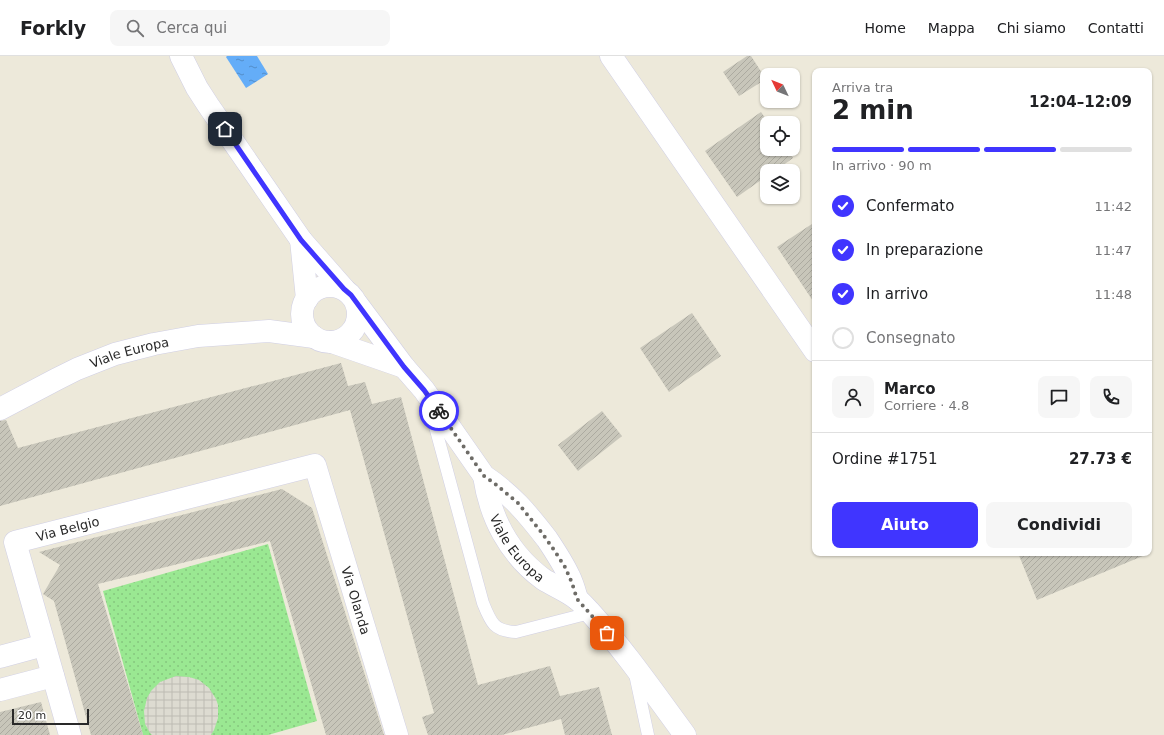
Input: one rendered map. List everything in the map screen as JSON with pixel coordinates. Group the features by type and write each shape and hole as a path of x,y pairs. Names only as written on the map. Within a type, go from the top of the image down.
{"street":[{"name":"Viale Europa","path":"181,56 197,88 208,105 301,240 350,296 404,367 424,390 484,476 518,503 542,533 565,567 584,606 632,663 685,735"},
{"path":"611,56 812,347"},
{"path":"269,331 305,304 312,293 319,288 328,286 336,286 350,296 359,312 358,321 348,336 341,340 323,340 308,331 302,316 305,304 301,240"},
{"name":"Viale Europa","path":"0,409 76,369 134,348 198,336 269,331 323,340 404,367"},
{"name":"Via Belgio","path":"70,735 15,542 315,465"},
{"name":"Via Olanda","path":"315,465 397,735"},
{"name":"Viale Europa","path":"484,476 490,505 504,536 512,547 531,569 584,606"},
{"path":"0,657 44,645"},
{"path":"0,690 53,676"}],"lane":[{"path":"424,390 483,603 491,621 497,628 506,632 516,632 584,606"},
{"path":"632,663 648,735"}],"green space":[{"path":"268,544 317,721 268,735 143,735 103,591"}],"shaded area":[{"path":"176,676 189,677 199,680 209,688 216,699 218,705 218,718 211,735 152,735 150,733 145,724 144,711 147,698 151,691 160,682"}],"water":[{"path":"257,56 268,74 246,88 226,57"}],"building":[{"path":"747,56 751,56 760,70 760,83 739,96 723,72"},
{"path":"761,112 764,116 760,116 760,156 791,156 793,158 785,164 760,164 760,181 737,197 705,151"},
{"path":"812,224 812,300 777,247"},
{"path":"692,313 721,356 669,392 640,348"},
{"path":"341,363 348,386 365,382 372,404 401,397 478,685 550,666 560,696 599,687 612,735 565,735 561,719 502,735 428,735 422,717 434,713 350,410 0,506 0,421 6,420 18,448"},
{"path":"602,411 622,436 578,471 558,445"},
{"path":"282,489 312,508 384,735 326,735 270,541 98,584 143,735 91,735 54,601 43,594 60,565 39,552"},
{"path":"1019,556 1143,556 1037,600"},
{"path":"41,702 50,735 0,735 0,712"}],"way so far":[{"path":"439,411 484,476 518,503 542,533 565,567 577,599 607,633"}],"route":[{"path":"225,129 301,240 351,295 404,367 424,390 439,411"}]}
